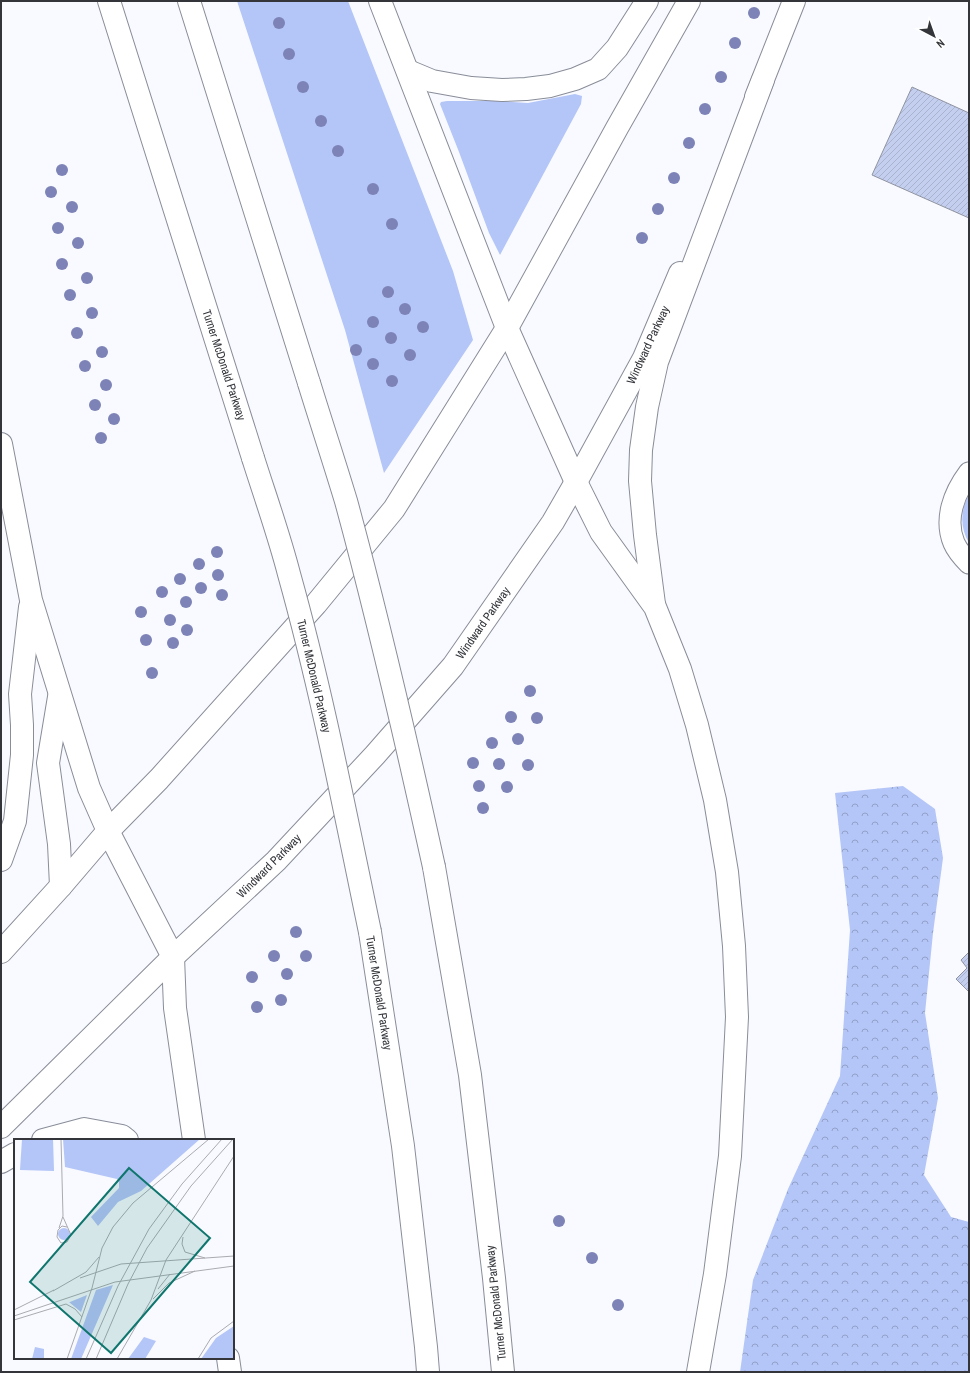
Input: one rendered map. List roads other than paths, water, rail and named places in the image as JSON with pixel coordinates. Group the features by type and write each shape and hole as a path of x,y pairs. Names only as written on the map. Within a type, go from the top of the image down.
{"main road":[{"name":"Turner McDonald Parkway","path":"109,1 289,573 319,693 370,932 403,1146 428,1372"},
{"name":"Turner McDonald Parkway","path":"189,1 345,500 378,622 408,747 434,866 470,1076 494,1278 503,1372"},
{"path":"380,1 507,328 576,482 601,532 655,607 680,669 697,725 715,800 727,872 734,946 737,1017 730,1156 715,1274 698,1372"},
{"path":"408,71 432,81 470,88 502,90 550,86 575,79 598,69 617,48 647,1"},
{"path":"1,952 61,886 108,831 159,779 316,604 394,509 507,328 689,1"},
{"name":"Windward Parkway","path":"1,1127 173,957 276,861 375,755 453,666 553,522 644,358 763,80 794,1"},
{"path":"655,607 645,535 640,481 641,450 647,407 657,362 763,80"},
{"path":"1,444 31,600 89,788 108,831 173,957 175,1008 194,1139"},
{"path":"1,860 15,821 21,762 22,725 20,694 31,600"},
{"path":"60,692 48,762 59,844 61,886"},
{"path":"47,1139 84,1129 122,1136 126,1139"},
{"path":"1,1162 14,1155"},
{"path":"228,1359 230,1372"}],"street":[{"path":"969,473 961,484 953,501 950,523 954,543 969,563"}]}
